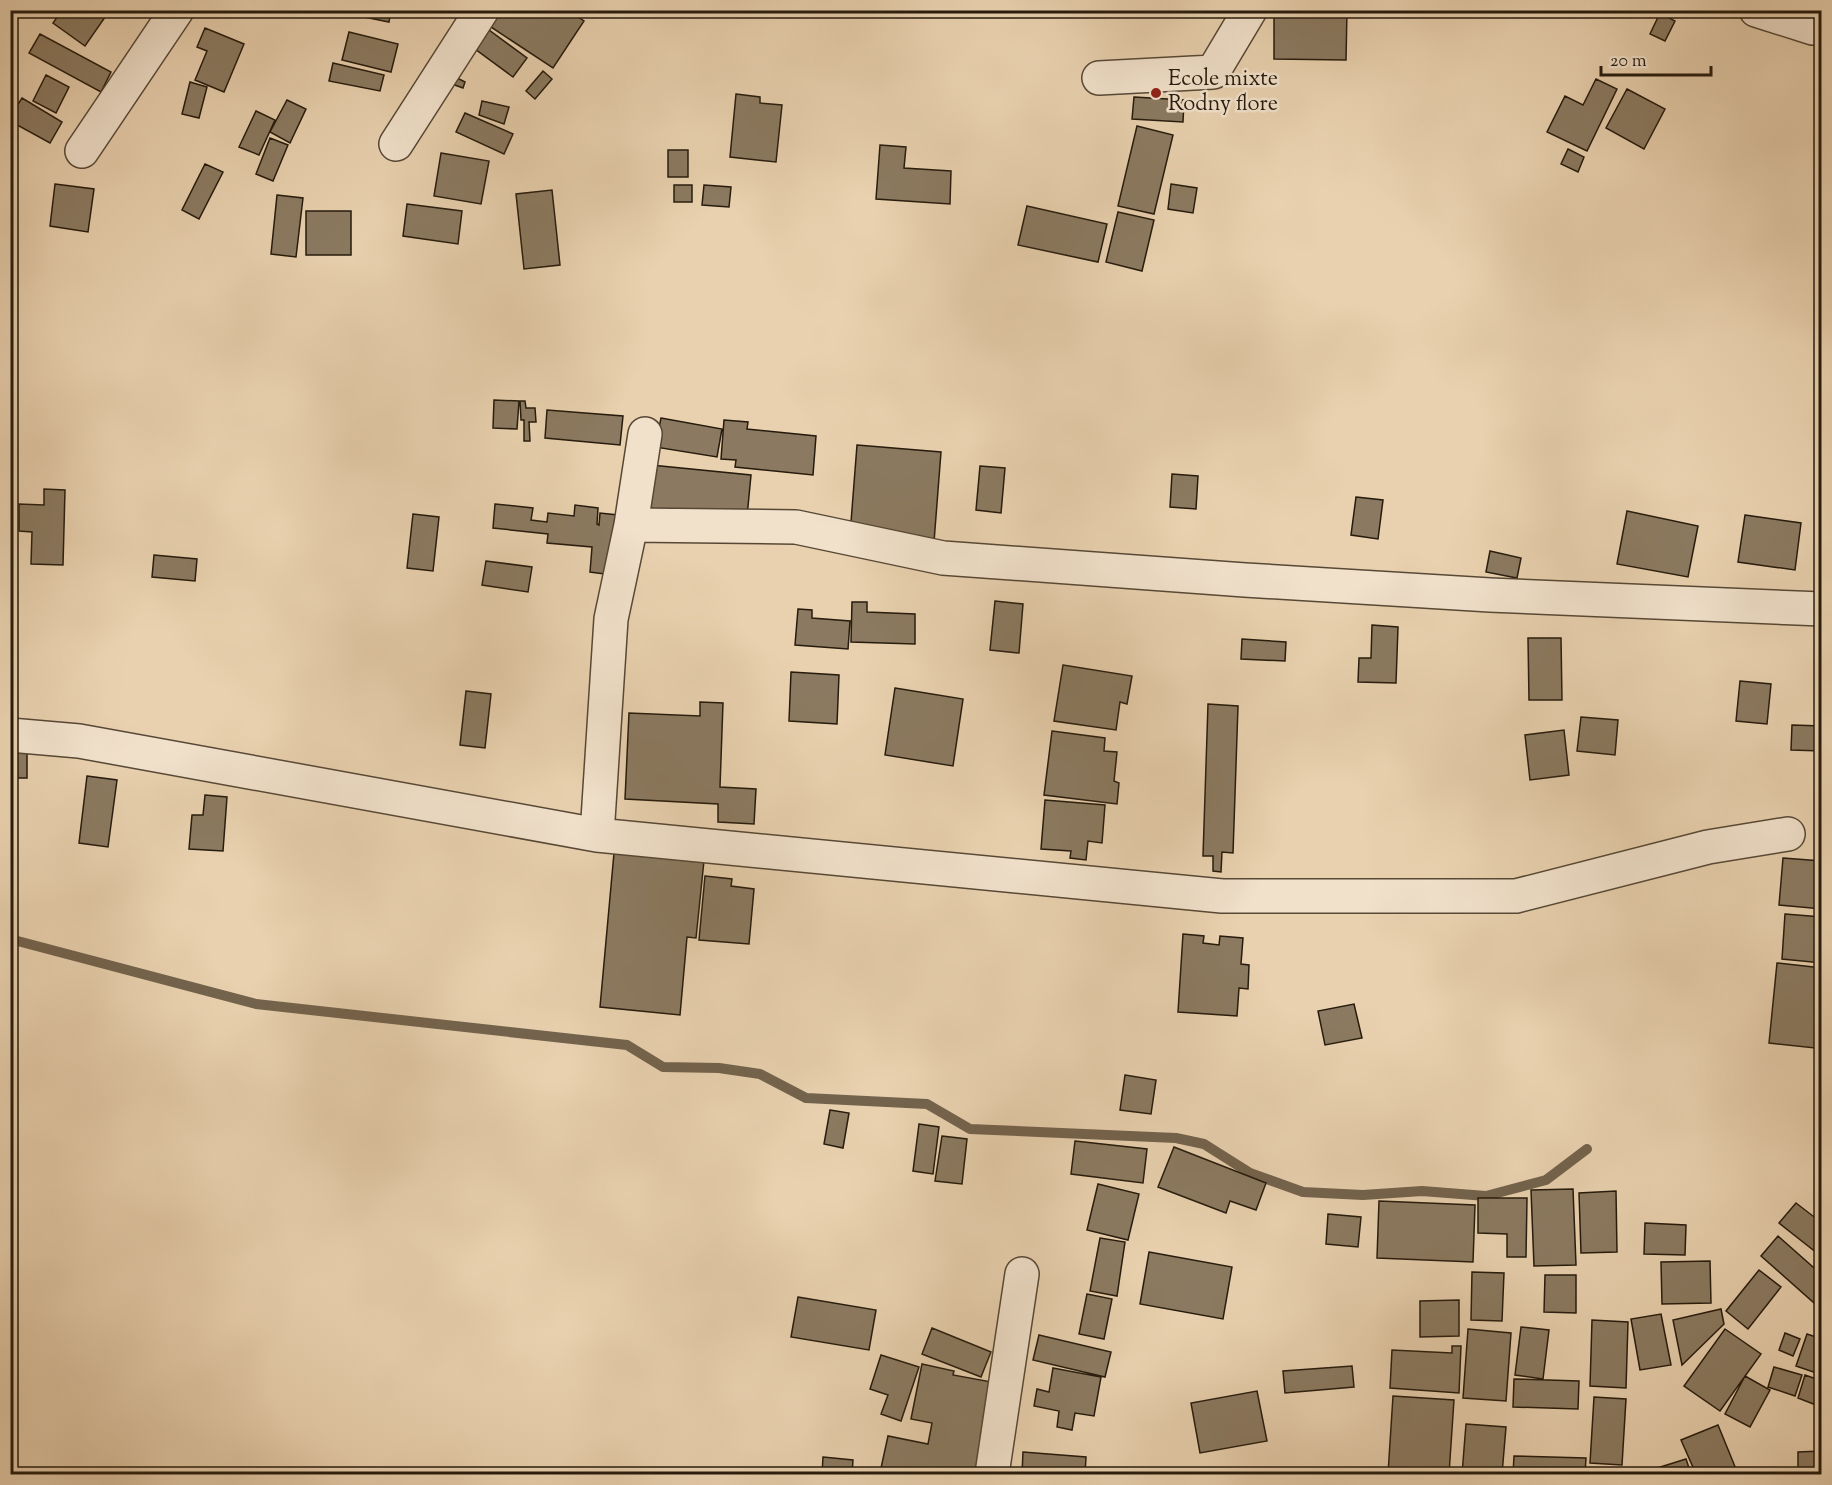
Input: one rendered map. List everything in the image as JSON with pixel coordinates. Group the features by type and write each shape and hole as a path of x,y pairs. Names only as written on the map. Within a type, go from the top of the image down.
{"street":[{"path":"82,151 177,10"},
{"path":"396,144 482,10"},
{"path":"1099,78 1212,72 1250,10"},
{"path":"1756,10 1813,28"},
{"path":"597,835 611,619 631,525 645,435"},
{"path":"631,525 796,527 943,558 1245,580 1490,595 1821,609"},
{"path":"10,735 79,741 597,835 1222,896 1516,896 1708,847 1788,834"},
{"path":"992,1474 1022,1274"}],"building":[{"path":"62,10 110,10 85,46 53,23"},
{"path":"355,10 391,10 389,22 354,15"},
{"path":"498,10 568,10 584,21 553,68 488,25"},
{"path":"1274,10 1347,10 1346,60 1274,59"},
{"path":"1660,13 1675,21 1665,41 1650,34"},
{"path":"485,27 527,58 513,77 471,46"},
{"path":"205,28 244,44 224,92 195,80 207,51 197,47"},
{"path":"349,32 398,44 391,72 342,60"},
{"path":"40,34 111,72 101,92 29,53"},
{"path":"333,63 384,75 380,91 329,81"},
{"path":"543,71 552,79 535,99 526,91"},
{"path":"46,75 69,87 56,113 33,101"},
{"path":"455,77 465,82 463,88 452,84 446,97 439,95"},
{"path":"1596,79 1617,89 1587,151 1547,132 1565,96 1583,105"},
{"path":"190,82 207,87 199,118 182,114"},
{"path":"1627,89 1665,109 1644,149 1606,128"},
{"path":"736,94 760,97 760,103 782,105 776,162 730,157"},
{"path":"1134,97 1184,100 1183,122 1132,119"},
{"path":"22,98 62,122 50,143 10,121 10,117"},
{"path":"287,100 306,109 290,143 270,132"},
{"path":"482,101 509,107 504,124 479,115"},
{"path":"256,111 275,120 259,155 239,147"},
{"path":"465,113 513,134 504,154 456,132"},
{"path":"1137,126 1173,135 1154,214 1118,206"},
{"path":"270,138 288,145 273,181 256,174"},
{"path":"880,145 906,147 904,168 951,171 950,204 876,199"},
{"path":"1568,149 1584,157 1578,172 1561,164"},
{"path":"668,150 688,150 688,177 668,177"},
{"path":"441,153 489,161 481,204 434,196"},
{"path":"205,164 223,172 199,219 182,210"},
{"path":"55,184 94,189 88,232 50,226"},
{"path":"1171,184 1197,188 1193,213 1168,209"},
{"path":"674,185 692,185 692,202 674,202"},
{"path":"704,185 731,187 729,207 702,205"},
{"path":"552,190 560,265 524,269 516,194"},
{"path":"277,195 303,198 296,257 271,254"},
{"path":"407,204 462,211 458,244 403,236"},
{"path":"1027,206 1107,224 1098,262 1018,245"},
{"path":"306,211 351,211 351,255 306,255"},
{"path":"1118,212 1154,220 1142,271 1106,262"},
{"path":"494,400 519,401 517,429 493,428"},
{"path":"520,401 525,401 526,408 535,408 536,422 529,422 530,441 524,441 524,420 521,420"},
{"path":"547,410 623,416 620,445 545,438"},
{"path":"661,418 722,429 717,457 655,447"},
{"path":"724,420 748,422 747,429 816,436 813,475 735,467 736,460 721,459"},
{"path":"857,445 941,452 934,542 850,535"},
{"path":"651,465 751,475 747,517 647,508"},
{"path":"980,466 1005,468 1001,513 976,510"},
{"path":"1172,474 1198,476 1196,509 1170,507"},
{"path":"44,489 65,490 63,565 31,564 32,532 19,531 19,504 44,505"},
{"path":"1356,497 1383,500 1378,539 1351,535"},
{"path":"495,504 533,508 531,520 547,522 548,513 574,516 575,505 598,508 597,524 599,525 600,513 618,515 612,575 590,572 592,547 547,543 548,534 493,528"},
{"path":"1627,511 1698,526 1688,577 1617,564"},
{"path":"413,514 439,517 433,571 407,568"},
{"path":"1745,515 1801,523 1795,570 1738,562"},
{"path":"1490,551 1521,558 1517,578 1486,572"},
{"path":"154,555 197,559 195,581 152,577"},
{"path":"486,561 532,567 528,592 482,585"},
{"path":"995,601 1023,604 1019,653 990,650"},
{"path":"852,602 867,602 867,612 915,614 915,644 851,642"},
{"path":"798,609 812,610 812,618 850,621 848,649 795,645"},
{"path":"1820,624 1822,624 1822,676 1819,676"},
{"path":"1372,625 1398,627 1396,683 1358,682 1359,658 1371,658"},
{"path":"1528,638 1561,638 1562,700 1529,700"},
{"path":"1242,639 1286,642 1285,661 1241,659"},
{"path":"1063,665 1132,676 1127,704 1120,702 1116,730 1054,721"},
{"path":"791,672 839,675 837,724 789,721"},
{"path":"1740,681 1771,684 1767,724 1736,721"},
{"path":"895,688 963,699 953,766 885,755"},
{"path":"466,691 491,694 485,748 460,745"},
{"path":"700,702 723,703 720,787 756,789 754,824 718,822 718,804 625,799 629,713 700,716"},
{"path":"1208,704 1238,706 1233,853 1222,852 1221,872 1213,871 1213,856 1203,856"},
{"path":"1581,717 1618,720 1615,755 1577,751"},
{"path":"1792,725 1822,726 1822,751 1791,750"},
{"path":"1564,730 1569,775 1530,780 1525,735"},
{"path":"1052,731 1105,738 1104,751 1117,752 1114,781 1119,783 1117,804 1044,795"},
{"path":"10,742 27,742 27,778 10,778"},
{"path":"87,776 117,780 108,847 79,843"},
{"path":"205,795 227,797 223,851 189,849 192,815 203,815"},
{"path":"1045,800 1105,805 1102,843 1088,841 1086,860 1070,858 1071,851 1041,849"},
{"path":"615,842 705,851 696,938 687,937 680,1015 600,1007"},
{"path":"1783,858 1822,861 1822,909 1779,905"},
{"path":"705,876 732,879 731,886 754,889 749,944 699,940"},
{"path":"1785,914 1822,917 1822,963 1782,959"},
{"path":"1183,934 1204,936 1203,943 1219,945 1220,936 1243,938 1241,964 1249,965 1248,989 1239,988 1237,1016 1178,1012"},
{"path":"1777,963 1822,968 1815,1048 1769,1043"},
{"path":"1354,1004 1362,1038 1325,1045 1318,1011"},
{"path":"1125,1075 1156,1080 1151,1114 1120,1110"},
{"path":"830,1110 849,1113 843,1148 824,1144"},
{"path":"919,1124 939,1127 933,1174 913,1171"},
{"path":"942,1136 967,1139 962,1184 935,1181"},
{"path":"1075,1141 1147,1149 1143,1183 1071,1174"},
{"path":"1174,1147 1266,1183 1256,1210 1230,1201 1226,1213 1158,1187"},
{"path":"1098,1184 1139,1194 1128,1240 1087,1230"},
{"path":"1573,1189 1576,1265 1534,1266 1531,1190"},
{"path":"1616,1191 1617,1252 1581,1253 1579,1193"},
{"path":"1478,1198 1527,1198 1526,1257 1507,1257 1507,1234 1478,1233"},
{"path":"1379,1201 1475,1205 1473,1262 1377,1258"},
{"path":"1796,1203 1822,1223 1822,1257 1779,1223"},
{"path":"1328,1214 1361,1217 1358,1247 1326,1244"},
{"path":"1645,1223 1686,1225 1685,1255 1644,1254"},
{"path":"1778,1236 1822,1275 1822,1310 1761,1256"},
{"path":"1100,1238 1125,1242 1117,1296 1090,1291"},
{"path":"1149,1252 1232,1267 1223,1319 1140,1304"},
{"path":"1710,1261 1711,1303 1662,1304 1661,1262"},
{"path":"1759,1270 1781,1287 1748,1329 1726,1311"},
{"path":"1472,1272 1504,1273 1502,1321 1471,1320"},
{"path":"1545,1275 1576,1275 1576,1313 1544,1312"},
{"path":"1087,1294 1112,1299 1104,1339 1079,1334"},
{"path":"798,1297 876,1310 869,1350 791,1337"},
{"path":"1459,1300 1459,1336 1420,1337 1420,1301"},
{"path":"1721,1309 1724,1324 1682,1365 1673,1320"},
{"path":"1661,1314 1671,1365 1640,1370 1631,1319"},
{"path":"1592,1320 1628,1322 1626,1388 1590,1386"},
{"path":"1521,1327 1549,1330 1543,1379 1515,1375"},
{"path":"932,1328 991,1352 981,1377 922,1354"},
{"path":"1468,1329 1511,1333 1506,1401 1463,1398"},
{"path":"1725,1329 1761,1354 1720,1411 1684,1386"},
{"path":"1785,1333 1800,1339 1793,1356 1779,1350"},
{"path":"1807,1334 1822,1339 1822,1375 1796,1366"},
{"path":"1039,1335 1111,1352 1105,1377 1033,1360"},
{"path":"1452,1346 1461,1346 1459,1393 1390,1388 1392,1350 1452,1353"},
{"path":"881,1355 919,1367 901,1421 881,1414 888,1395 870,1389"},
{"path":"922,1364 954,1371 953,1375 997,1383 979,1474 885,1474 886,1470 881,1468 888,1436 928,1444 932,1423 911,1419"},
{"path":"1352,1366 1354,1387 1285,1393 1283,1371"},
{"path":"1774,1367 1802,1375 1795,1396 1768,1387"},
{"path":"1053,1368 1101,1377 1094,1416 1075,1413 1072,1430 1057,1427 1059,1411 1034,1406 1037,1389 1049,1392"},
{"path":"1805,1375 1822,1381 1822,1389 1816,1405 1798,1398"},
{"path":"1745,1376 1770,1390 1750,1427 1725,1414"},
{"path":"1514,1379 1579,1381 1578,1409 1513,1407"},
{"path":"1257,1391 1267,1441 1200,1453 1191,1403"},
{"path":"1393,1396 1454,1400 1449,1474 1388,1474"},
{"path":"1594,1397 1626,1399 1622,1465 1590,1463"},
{"path":"1466,1424 1506,1427 1502,1474 1462,1474"},
{"path":"1718,1425 1738,1474 1696,1474 1681,1440"},
{"path":"1822,1451 1822,1474 1798,1474 1798,1452"},
{"path":"1023,1452 1086,1457 1085,1474 1022,1474"},
{"path":"1514,1456 1586,1458 1585,1474 1513,1474"},
{"path":"823,1457 853,1460 852,1474 822,1474"},
{"path":"1686,1459 1691,1474 1656,1474 1654,1469"}],"waterway":[{"path":"10,939 256,1004 627,1045 663,1067 719,1068 760,1074 806,1098 927,1104 970,1129 1176,1138 1204,1144 1250,1173 1303,1192 1363,1195 1422,1191 1486,1196 1546,1180 1587,1149"}],"place":[{"name":"Ecole mixte Rodny flore","path":"1156,93"}]}
